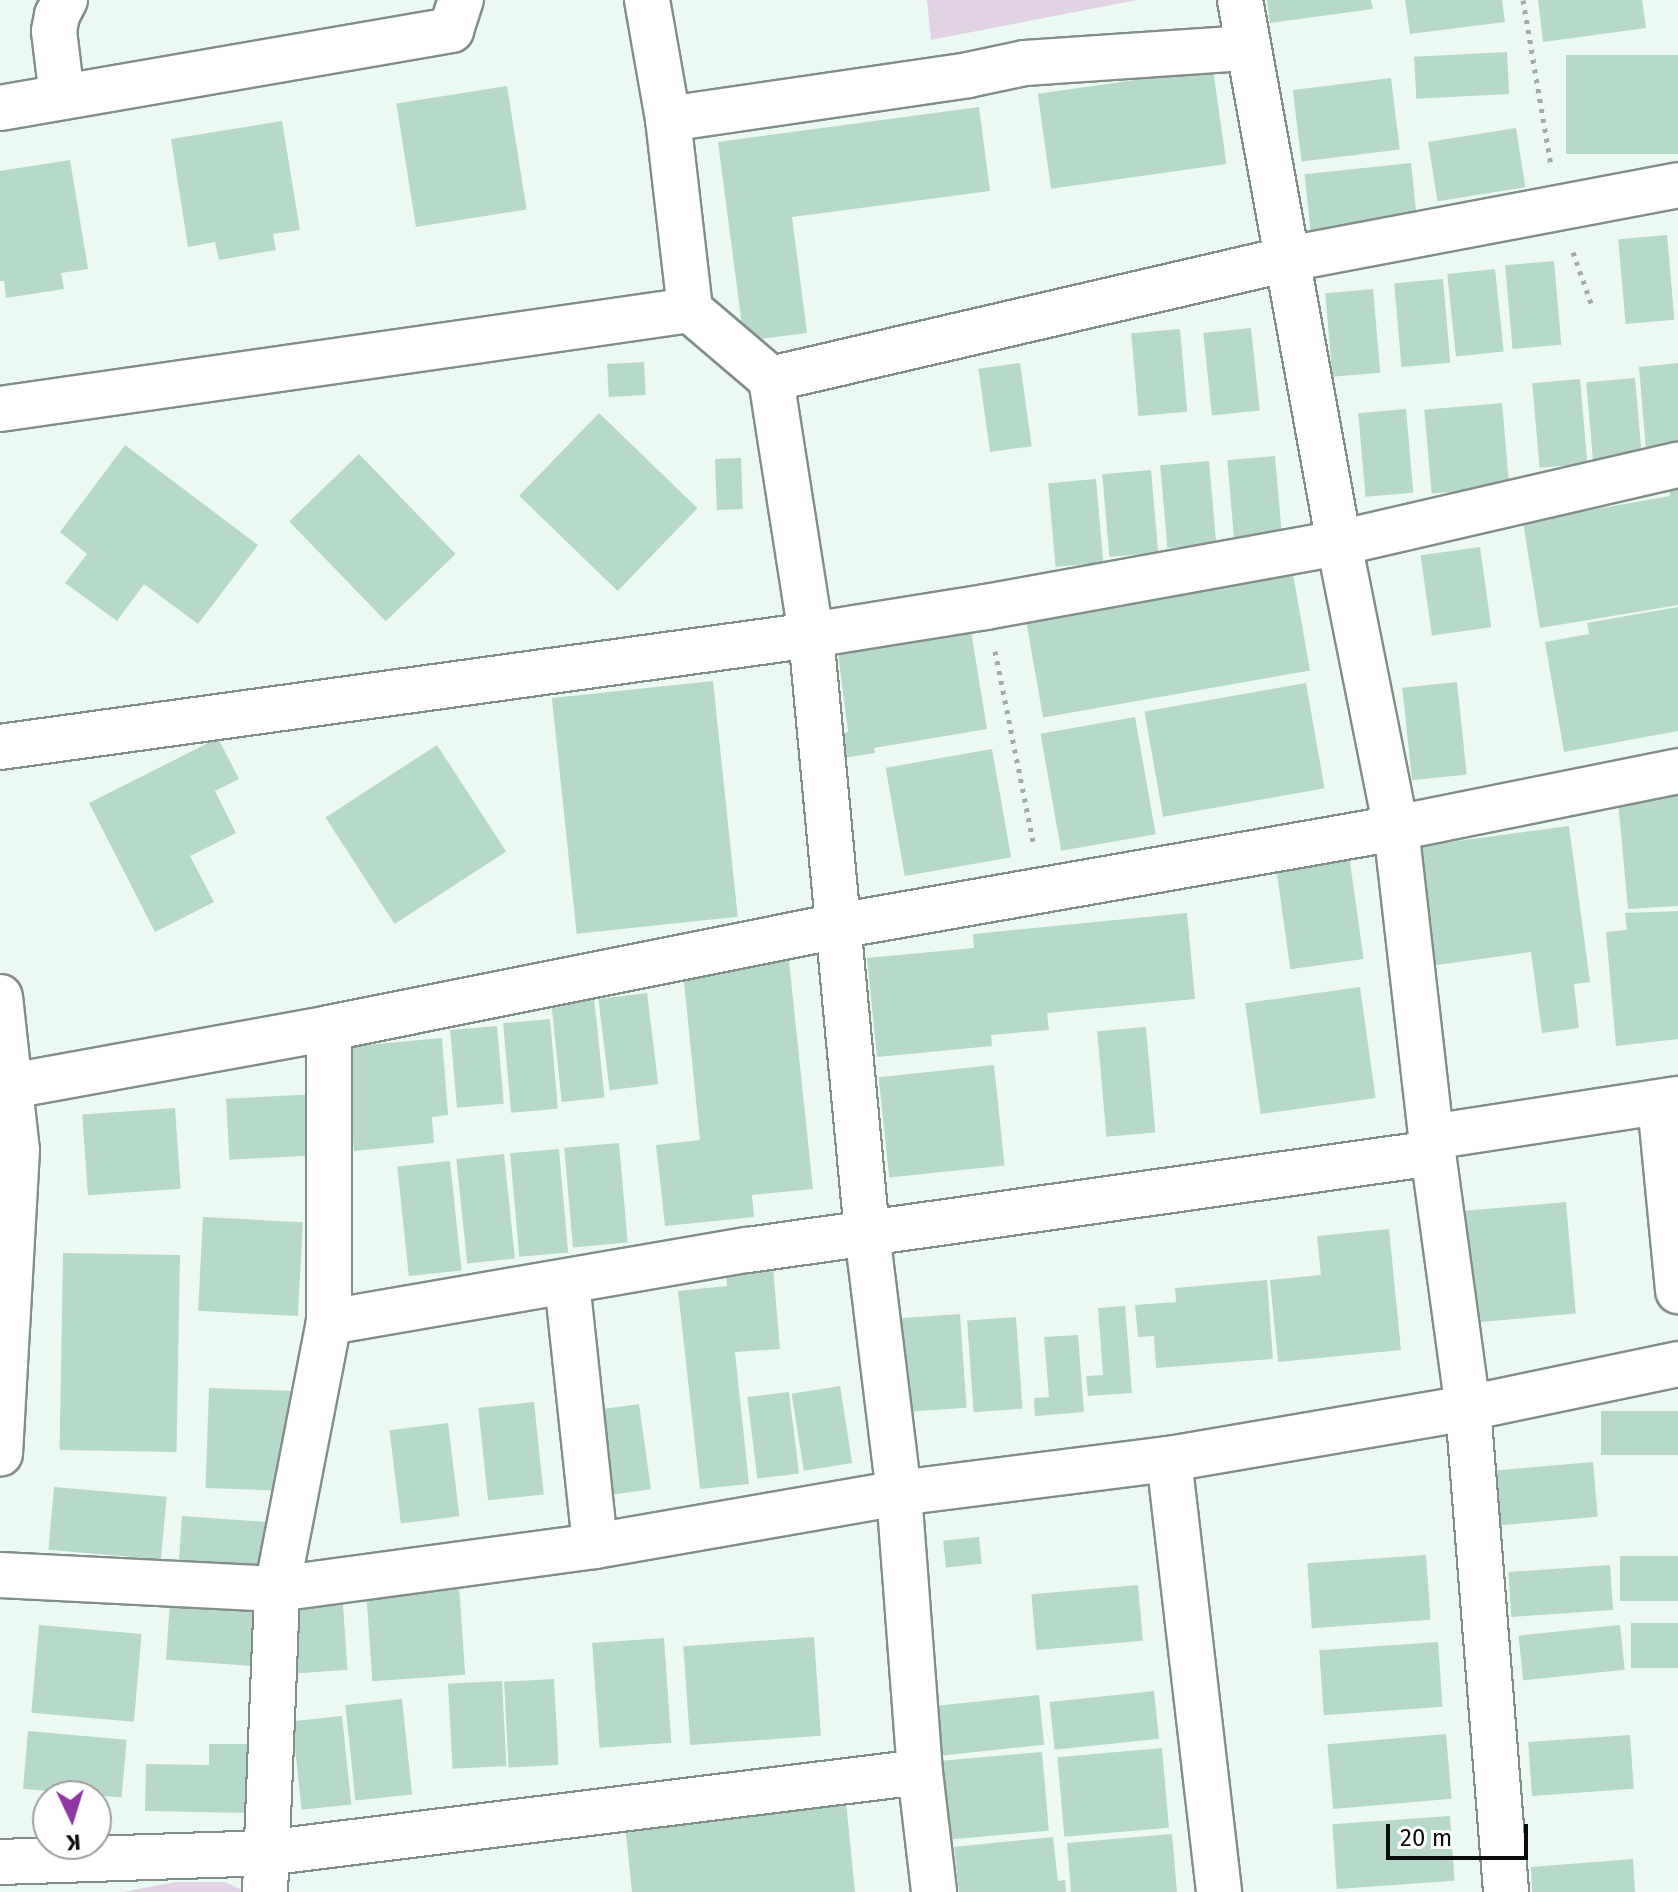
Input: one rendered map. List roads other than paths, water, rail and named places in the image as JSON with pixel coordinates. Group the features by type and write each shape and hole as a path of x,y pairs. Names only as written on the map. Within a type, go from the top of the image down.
{"street":[{"path":"62,97 54,31 65,0"},
{"path":"0,108 451,30 461,0"},
{"path":"647,0 668,119 690,310 771,379 811,635 867,1233 899,1493 920,1772 934,1892"},
{"path":"1240,0 1339,543 1396,828 1432,1145 1468,1408 1506,1892"},
{"path":"668,119 968,75 1025,63 1247,48"},
{"path":"771,379 1288,259 1678,185"},
{"path":"0,409 690,310"},
{"path":"0,747 811,635 986,607 1339,543 1678,465"},
{"path":"5,1087 329,1028 838,926 1396,828 1678,771"},
{"path":"0,997 5,1087 17,1150 0,1454"},
{"path":"265,1872 277,1589 329,1322 329,1028"},
{"path":"329,1322 867,1233 1432,1145 1669,1101 1678,1291"},
{"path":"567,1282 595,1546"},
{"path":"0,1575 277,1589 595,1546 899,1493 1169,1459 1468,1408 1678,1364"},
{"path":"1169,1459 1219,1892"},
{"path":"0,1862 265,1872 920,1772"}]}
